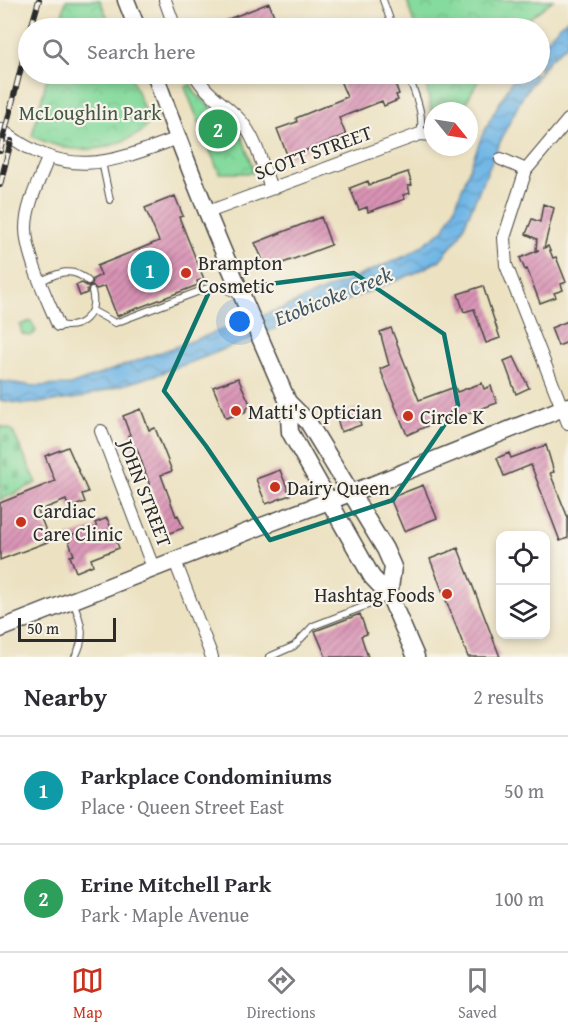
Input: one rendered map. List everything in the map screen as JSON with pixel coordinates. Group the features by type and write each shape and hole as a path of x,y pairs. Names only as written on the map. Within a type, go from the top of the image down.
{"main road":[{"path":"126,0 133,18"},
{"path":"159,84 208,212 288,402 290,432 372,578 389,596 416,657"},
{"path":"288,402 308,422 385,549 393,567 389,596"},
{"path":"0,629 566,412"}],"street":[{"path":"165,0 171,18"},
{"path":"200,84 239,119 250,132 271,188"},
{"path":"566,412 506,265 504,238 526,170 568,120"},
{"path":"0,129 24,147 48,158 73,163 114,160 178,138"},
{"name":"SCOTT STREET","path":"208,212 424,134"},
{"path":"48,158 30,207 26,227 29,250 58,325"},
{"path":"501,159 526,170"},
{"name":"JOHN STREET","path":"101,431 154,570"},
{"name":"JOHN STREET","path":"175,561 212,657"}],"lane":[{"path":"383,0 389,18"},
{"path":"411,84 420,111 422,124 420,134"},
{"path":"102,162 110,200"},
{"path":"41,280 63,271 81,275 88,281"},
{"path":"93,311 114,323 213,286 221,287 245,300"},
{"path":"58,325 66,327 86,320 93,311 92,291"},
{"path":"269,657 294,646 313,626 389,596"},
{"path":"72,600 82,624 83,636 75,657"}],"highlighted area":[{"path":"354,273 444,334 458,405 393,500 270,540 206,446 164,391 209,292"}],"green space":[{"path":"66,0 100,0 108,18 62,18"},
{"path":"407,0 553,0 530,18 412,18"},
{"name":"McLoughlin Park","path":"45,84 134,84 149,122 135,136 88,150 66,148 32,136"},
{"path":"191,84 195,93 239,132 254,173 219,173 185,87"},
{"path":"426,84 476,84 466,102 429,102"},
{"path":"31,321 36,331 34,334 30,336 22,334 20,325"},
{"path":"0,426 12,430 37,483 0,500"}],"water":[{"path":"568,18 568,43 550,59 550,35"},
{"name":"Etobicoke Creek","path":"510,84 532,84 505,131 459,237 439,261 415,273 159,374 80,398 23,404 0,400 0,381 35,386 70,385 280,309 408,255 443,230 454,210 474,156 478,156 481,138"}],"building":[{"path":"269,3 275,18 231,18"},
{"path":"341,84 395,84 399,94 396,95 398,100 384,106 382,101 339,118 346,135 288,157 277,129 297,122 296,118 347,97"},
{"path":"408,172 412,185 408,186 410,193 403,195 405,199 368,212 367,207 359,210 350,188 368,181 369,185"},
{"path":"175,196 183,216 179,217 204,279 197,281 198,285 117,316 105,286 97,289 91,286 87,289 87,293 80,296 76,285 82,283 87,286 92,285 93,279 101,275 97,266 159,241 145,208"},
{"path":"543,204 554,208 544,248 548,246 553,258 556,257 566,282 561,284 563,290 554,293 556,297 540,303 527,269 525,270 520,258 539,250 536,250 537,239 526,234 532,219 540,222"},
{"path":"321,217 331,245 267,269 255,243"},
{"path":"483,286 500,338 486,343 474,309 464,312 458,294"},
{"path":"568,321 568,342 558,346 551,328"},
{"path":"391,328 419,400 455,387 457,392 482,383 484,389 491,386 497,403 457,417 456,413 407,435 380,369 389,365 380,332"},
{"path":"514,357 529,388 516,394 504,361"},
{"path":"238,378 250,404 245,412 226,418 213,387"},
{"path":"141,409 149,430 155,428 172,471 161,475 176,516 178,515 183,528 167,534 137,449 133,450 123,416"},
{"path":"356,409 361,425 341,432 336,415"},
{"path":"546,445 554,472 550,473 568,518 568,538 560,541 531,465 504,476 497,458 509,453 511,458"},
{"path":"68,447 88,492 82,494 85,502 69,508 66,500 38,511 50,541 0,560 0,503 55,481 45,456"},
{"path":"280,470 290,495 266,504 256,479"},
{"path":"423,485 437,518 404,531 390,498"},
{"path":"107,518 119,548 91,559 93,565 76,572 70,556 74,555 67,537 97,527 95,523"},
{"path":"458,548 500,657 468,657 430,559"},
{"path":"360,614 367,634 361,636 368,657 326,657 315,631"}],"railway":[{"path":"34,18 39,0"},
{"path":"0,151 18,80"},
{"path":"0,185 11,141"}],"place":[{"name":"Erine Mitchell Park","path":"218,129"},
{"name":"Parkplace Condominiums","path":"150,270"},
{"name":"Brampton Cosmetic","path":"186,273"},
{"name":"Matti's Optician","path":"236,411"},
{"name":"Circle K","path":"408,416"},
{"name":"Dairy Queen","path":"275,487"},
{"name":"Cardiac Care Clinic","path":"21,522"},
{"name":"Hashtag Foods","path":"447,594"}]}
